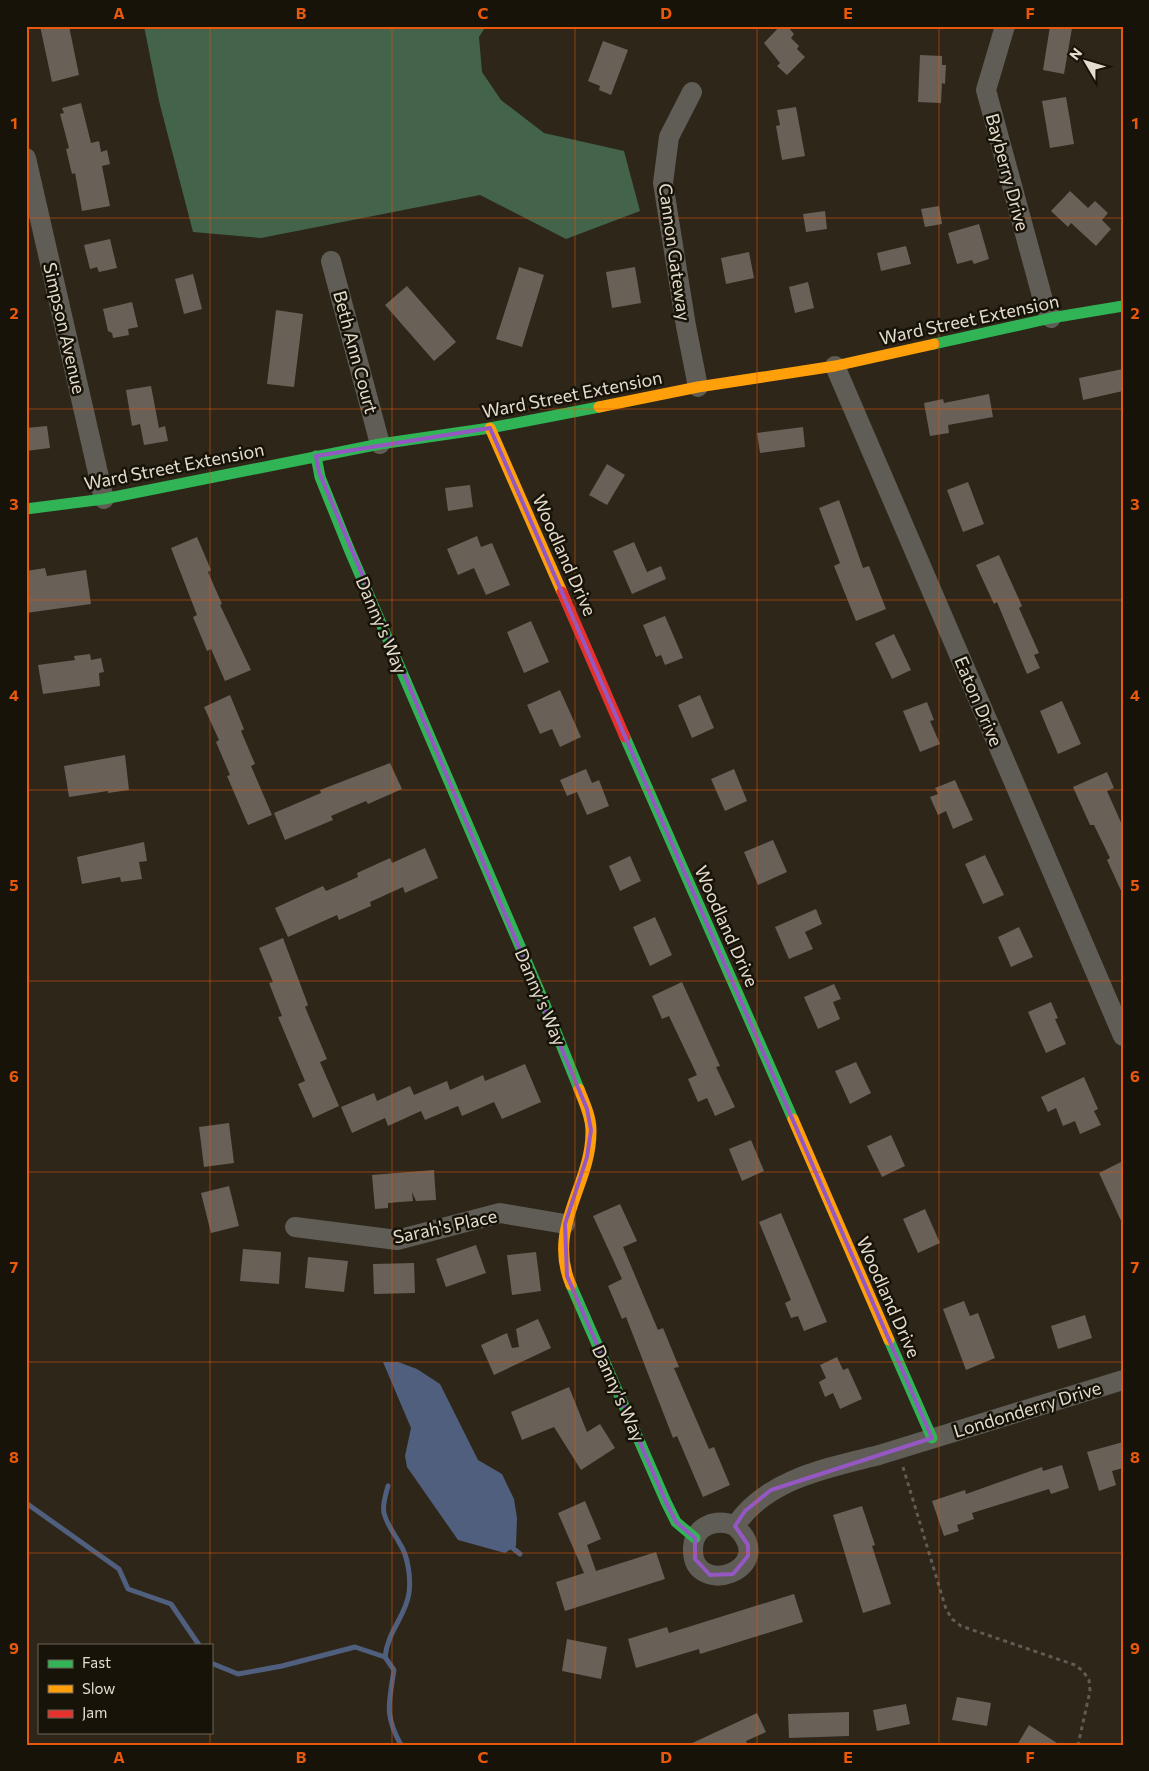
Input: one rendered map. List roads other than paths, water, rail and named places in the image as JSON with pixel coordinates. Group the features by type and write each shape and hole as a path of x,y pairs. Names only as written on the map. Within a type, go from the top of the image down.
{"street":[{"name":"Bayberry Drive","path":"1006,26 986,90 1043,300 1051,318"},
{"name":"Cannon Gateway","path":"692,92 669,137 663,183 686,326 698,387"},
{"name":"Simpson Avenue","path":"26,158 104,499"},
{"name":"Beth Ann Court","path":"331,261 380,444"},
{"name":"Ward Street Extension","path":"26,509 104,499 380,444 490,428 698,387 834,366 1051,318 1123,306"},
{"name":"Eaton Drive","path":"834,366 1123,1036"},
{"name":"Woodland Drive","path":"490,428 932,1438"},
{"name":"Danny's Way","path":"316,456 320,477 353,557 544,1002 587,1109 591,1130 587,1157 565,1224 563,1254 567,1276 676,1522 696,1538"},
{"name":"Sarah's Place","path":"295,1227 397,1240 500,1213 565,1224"},
{"name":"Londonderry Drive","path":"932,1438 1123,1380"},
{"path":"735,1526 745,1511 775,1488 840,1465 932,1438"},
{"path":"727,1522 735,1526 744,1534 748,1545 748,1556 742,1566 733,1574 722,1577 710,1575 701,1569 695,1559 693,1548 696,1538 708,1524 727,1522"}],"water":[{"path":"383,1362 398,1362 417,1369 440,1384 478,1460 502,1474 514,1499 517,1518 516,1546 505,1553 458,1540 407,1467 405,1456 411,1428"}],"waterway":[{"path":"385,1657 390,1639 407,1601 410,1587 408,1567 403,1549 384,1513 388,1486"},
{"path":"26,1503 119,1569 128,1589 171,1604 198,1644"},
{"path":"509,1545 520,1554"},
{"path":"212,1663 238,1674 282,1666 355,1647 385,1657 394,1670 389,1709 392,1725 401,1745"}]}
